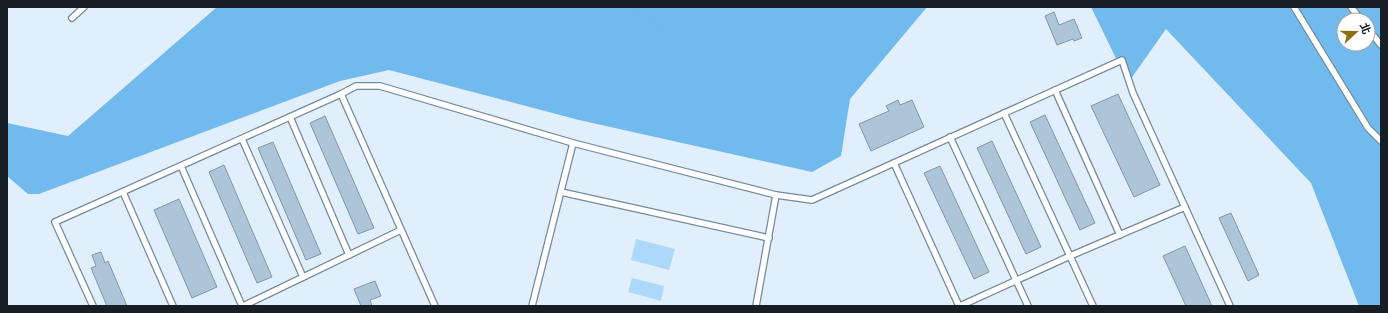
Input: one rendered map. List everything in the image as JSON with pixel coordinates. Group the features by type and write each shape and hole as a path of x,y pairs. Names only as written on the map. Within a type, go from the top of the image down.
{"lane":[{"path":"72,18 84,7"},
{"path":"1294,7 1368,128 1381,141"},
{"path":"94,306 55,222 242,139 356,86 380,86 573,143 776,195 812,200 1122,60 1134,92 1230,306"},
{"path":"1055,90 1120,235"},
{"path":"341,94 435,306"},
{"path":"1004,113 1093,306"},
{"path":"290,117 349,255"},
{"path":"950,137 1028,306"},
{"path":"242,139 303,277"},
{"path":"532,306 573,143"},
{"path":"894,163 960,306 1070,256 1185,207"},
{"path":"181,166 242,306 401,230"},
{"path":"123,192 172,306"},
{"path":"561,192 769,238"},
{"path":"756,306 776,195"}],"shaded area":[{"path":"217,7 927,7 850,99 841,156 812,172 579,120 389,70 340,81 39,194 28,194 7,176 7,123 68,136"},
{"path":"1091,7 1381,7 1381,306 1359,306 1311,183 1166,29 1128,83"},
{"path":"636,239 675,249 669,270 631,260"},
{"path":"632,278 664,286 661,301 628,292"}],"building":[{"path":"1054,12 1059,25 1074,19 1082,38 1074,41 1073,39 1057,45 1045,16"},
{"path":"1118,94 1160,185 1134,197 1091,106"},
{"path":"898,100 900,105 912,100 924,127 871,151 859,124 889,111 886,106"},
{"path":"1045,115 1095,223 1080,230 1030,122"},
{"path":"325,116 374,228 358,234 310,123"},
{"path":"992,141 1041,247 1026,254 977,148"},
{"path":"273,142 321,254 306,260 258,148"},
{"path":"224,165 272,277 257,283 209,172"},
{"path":"940,166 989,272 974,279 924,173"},
{"path":"179,199 217,287 192,298 154,210"},
{"path":"1231,213 1259,275 1248,281 1219,218"},
{"path":"1185,246 1212,306 1186,306 1163,256"},
{"path":"101,252 105,263 108,261 127,306 107,306 91,268 96,266 92,255"},
{"path":"375,281 381,296 370,300 372,306 361,306 354,289"}],"waterway":[{"path":"632,7 664,32"}]}
